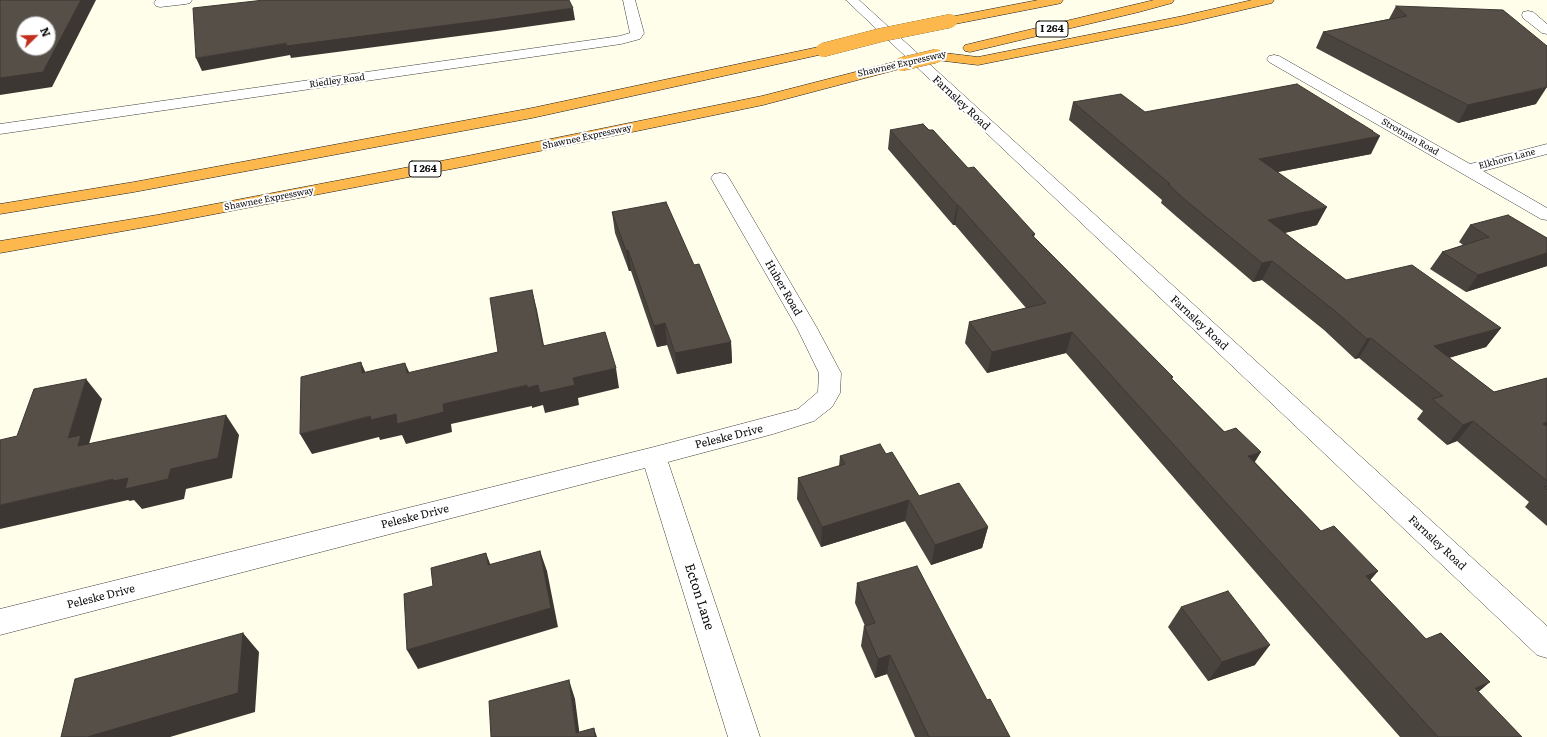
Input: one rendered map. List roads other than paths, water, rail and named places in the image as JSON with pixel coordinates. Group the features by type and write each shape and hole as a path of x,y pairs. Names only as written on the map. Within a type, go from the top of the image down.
{"highway":[{"path":"950,21 979,5 997,0"},
{"name":"I 264","path":"0,209 149,184 532,113 824,50 881,35 1057,0"},
{"name":"Shawnee Expressway","path":"0,247 157,220 467,161 763,100 848,77 1168,0"},
{"path":"936,56 978,61 1175,22 1268,0"}],"street":[{"path":"160,3 186,0"},
{"name":"Riedley Road","path":"0,129 621,40 635,36 637,33 629,0"},
{"name":"Farnsley Road","path":"852,0 1547,645"},
{"path":"1528,15 1547,30"},
{"name":"Strotman Road","path":"1274,59 1547,215"},
{"name":"Elkhorn Lane","path":"1468,170 1547,148"},
{"name":"Huber Road","path":"720,178 806,328 830,373 828,393 824,401"},
{"name":"Peleske Drive","path":"0,622 765,427 806,415 824,401"},
{"name":"Ecton Lane","path":"654,456 744,737"}]}
